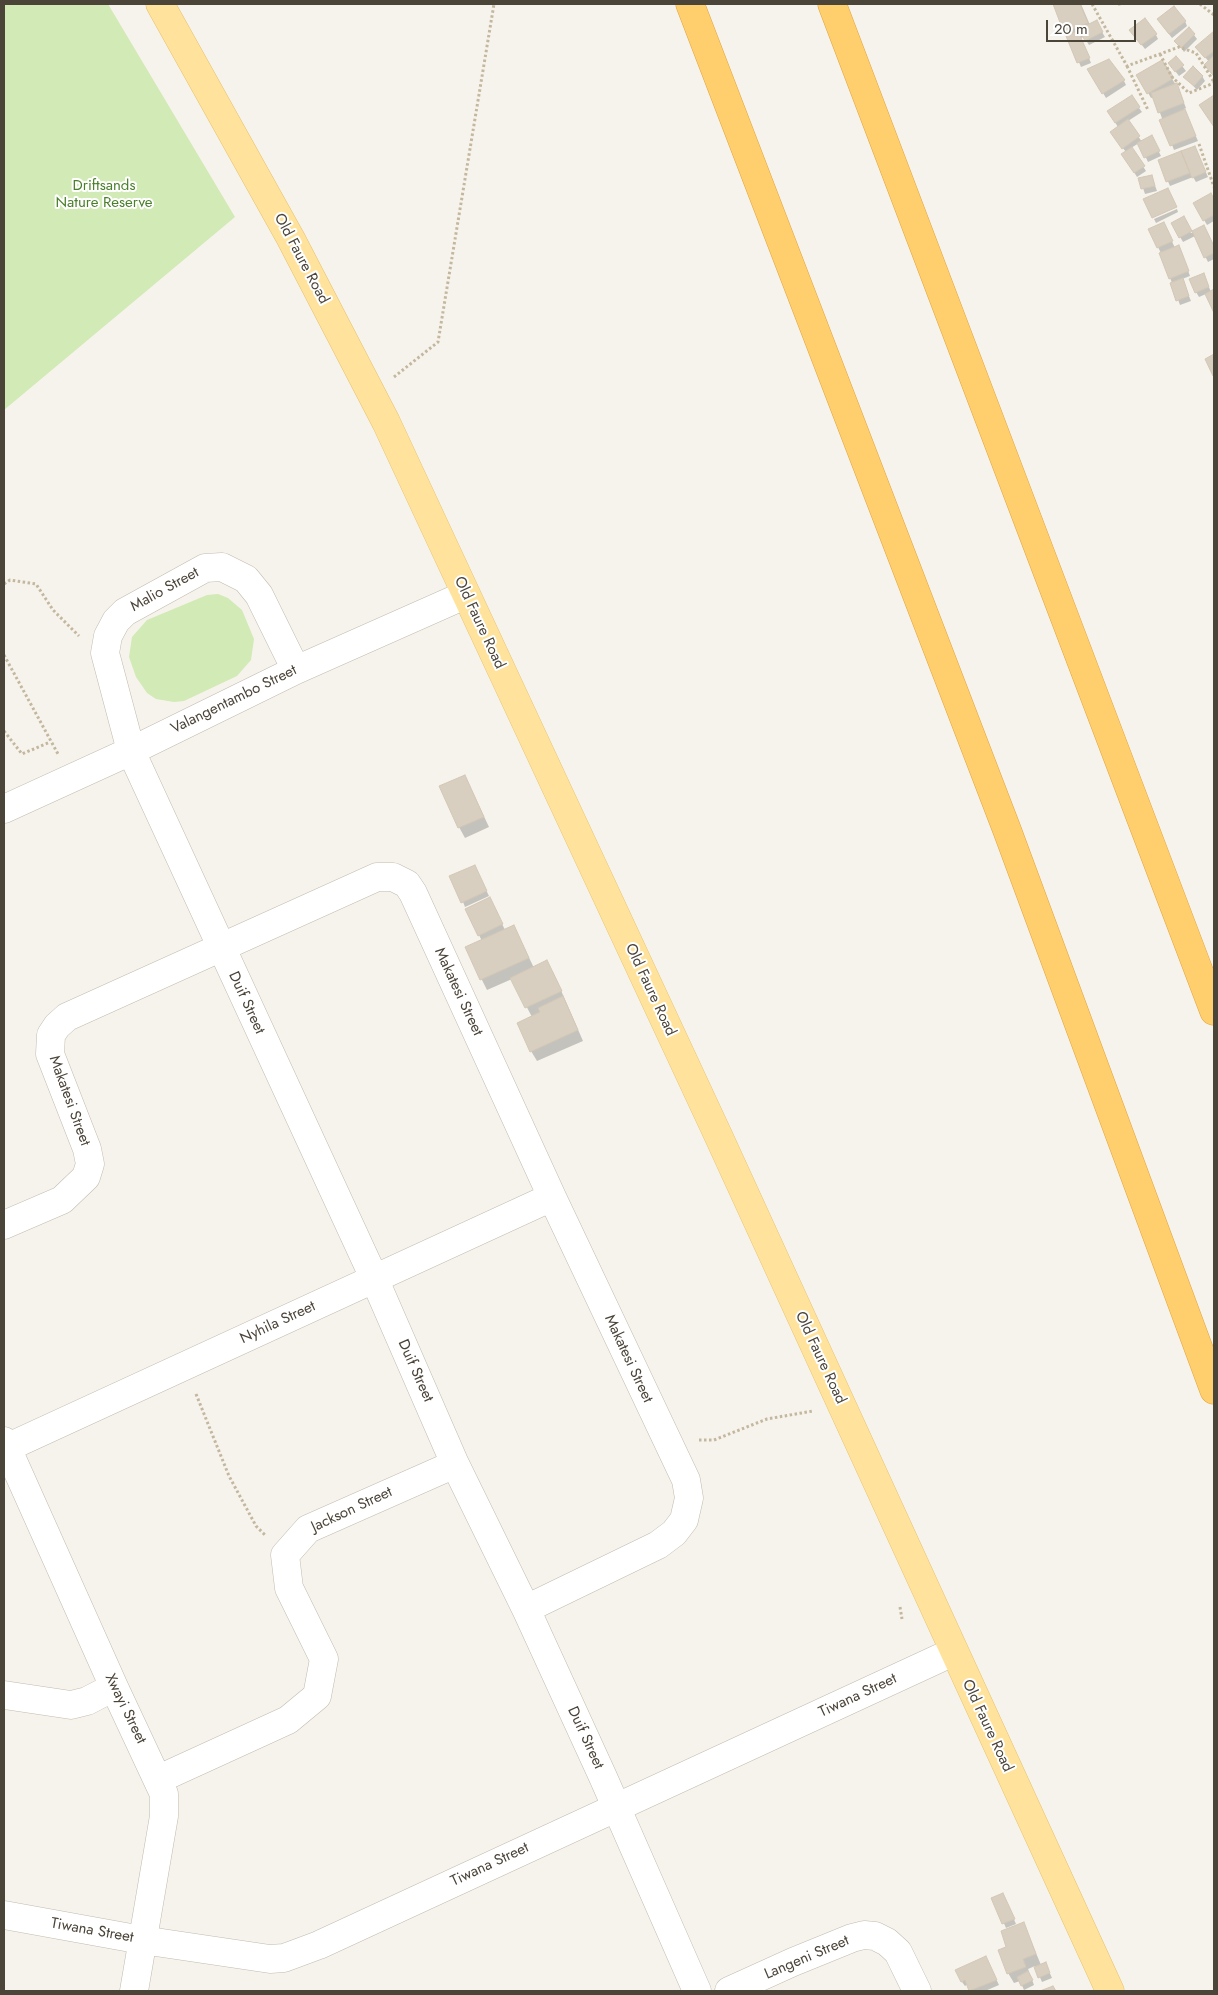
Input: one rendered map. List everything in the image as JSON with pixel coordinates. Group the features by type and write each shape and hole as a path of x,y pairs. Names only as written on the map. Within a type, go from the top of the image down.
{"highway":[{"path":"690,4 1007,830 1214,1390"},
{"path":"832,4 1214,1011"}],"main road":[{"name":"Old Faure Road","path":"160,4 291,239 382,413 465,595 714,1126 953,1652 1110,1991"}],"street":[{"name":"Malio Street","path":"130,751 105,653 108,636 116,621 125,612 205,568 222,567 246,580 259,594 296,670"},
{"name":"Valangentambo Street","path":"4,809 130,751 296,670 465,595"},
{"name":"Duif Street","path":"130,751 374,1278 455,1464 526,1609 697,1991"},
{"name":"Makatesi Street","path":"4,1225 62,1200 86,1177 90,1164 87,1149 50,1054 52,1035 57,1026 67,1017 377,877 393,877 407,884 418,902 552,1197 686,1480 689,1498 684,1520 674,1533 658,1545 526,1609"},
{"name":"Nyhila Street","path":"5,1446 186,1366 552,1197"},
{"name":"Xwayi Street","path":"5,1446 114,1687 159,1779 164,1794 164,1816 134,1991"},
{"name":"Jackson Street","path":"285,1555 308,1529 455,1464"},
{"path":"159,1779 288,1720 317,1696 324,1659 289,1588 285,1555"},
{"name":"Tiwana Street","path":"4,1915 142,1940 270,1959 284,1958 319,1945 953,1652"},
{"path":"4,1695 71,1705 87,1700 114,1687"},
{"name":"Langeni Street","path":"729,1991 852,1938 875,1936 887,1942 898,1952 917,1991"}],"path":[{"path":"1092,4 1127,66 1148,110"},
{"path":"1200,4 1214,15"},
{"path":"389,381 438,342 494,5"},
{"path":"1127,66 1179,47 1196,53 1214,82 1189,93 1172,77 1160,54"},
{"path":"1199,144 1214,187"},
{"path":"4,584 10,580 36,584 53,610 78,635 105,653"},
{"path":"4,655 70,779"},
{"path":"4,732 22,754 50,742"},
{"path":"186,1366 206,1423 229,1476 256,1526 285,1555"},
{"path":"665,1437 714,1440 767,1419 813,1411"}],"green space":[{"name":"Driftsands Nature Reserve","path":"4,4 108,4 235,217 4,410"},
{"path":"218,594 228,598 242,610 254,639 251,660 237,676 184,701 174,702 156,699 147,693 136,677 129,657 132,637 147,620 207,595"}],"building":[{"path":"1053,4 1080,4 1088,23 1064,33"},
{"path":"1174,6 1186,21 1169,34 1157,19"},
{"path":"1145,18 1157,34 1141,45 1129,30"},
{"path":"1097,20 1103,32 1085,41 1079,29"},
{"path":"1189,27 1195,34 1181,48 1174,41"},
{"path":"1078,31 1090,58 1077,63 1066,36"},
{"path":"1214,31 1214,51 1205,58 1195,47"},
{"path":"1214,55 1214,76 1204,65"},
{"path":"1176,56 1184,65 1175,72 1168,63"},
{"path":"1109,59 1125,80 1102,94 1087,69"},
{"path":"1162,60 1174,78 1147,94 1136,75"},
{"path":"1193,66 1203,76 1194,86 1183,77"},
{"path":"1177,83 1184,103 1158,113 1151,93"},
{"path":"1132,95 1140,107 1115,123 1107,111"},
{"path":"1214,95 1214,127 1199,105"},
{"path":"1185,109 1196,136 1170,146 1159,120"},
{"path":"1128,119 1140,136 1122,149 1110,132"},
{"path":"1152,135 1160,151 1144,158 1137,143"},
{"path":"1195,146 1206,172 1192,178 1181,151"},
{"path":"1132,147 1145,166 1134,173 1121,154"},
{"path":"1181,151 1190,173 1166,182 1158,160"},
{"path":"1152,175 1155,186 1141,189 1138,178"},
{"path":"1168,188 1177,207 1152,218 1143,199"},
{"path":"1211,193 1214,199 1214,215 1203,221 1193,203"},
{"path":"1184,216 1192,231 1179,238 1171,223"},
{"path":"1164,222 1173,241 1157,248 1148,229"},
{"path":"1204,225 1214,246 1214,253 1204,258 1192,231"},
{"path":"1179,245 1189,271 1169,279 1159,253"},
{"path":"1204,273 1209,287 1195,293 1189,279"},
{"path":"1183,278 1189,296 1176,301 1170,283"},
{"path":"1214,289 1214,313 1205,294"},
{"path":"1214,354 1214,375 1213,376 1205,359"},
{"path":"465,775 484,817 458,828 439,786"},
{"path":"475,865 487,891 461,903 449,876"},
{"path":"490,897 503,924 478,936 465,909"},
{"path":"514,925 529,958 480,980 465,947"},
{"path":"547,960 562,991 525,1008 510,978"},
{"path":"563,996 578,1030 530,1052 517,1023 540,1012 538,1008"},
{"path":"1003,1893 1015,1919 1002,1924 991,1898"},
{"path":"1024,1922 1036,1954 1023,1959 1026,1967 1007,1974 998,1950 1006,1947 1001,1931"},
{"path":"986,1956 997,1980 969,1991 965,1980 961,1982 955,1970"},
{"path":"1046,1962 1050,1973 1038,1978 1034,1967"},
{"path":"1028,1971 1033,1980 1021,1986 1017,1977"},
{"path":"1053,1986 1056,1991 1040,1991"}]}
